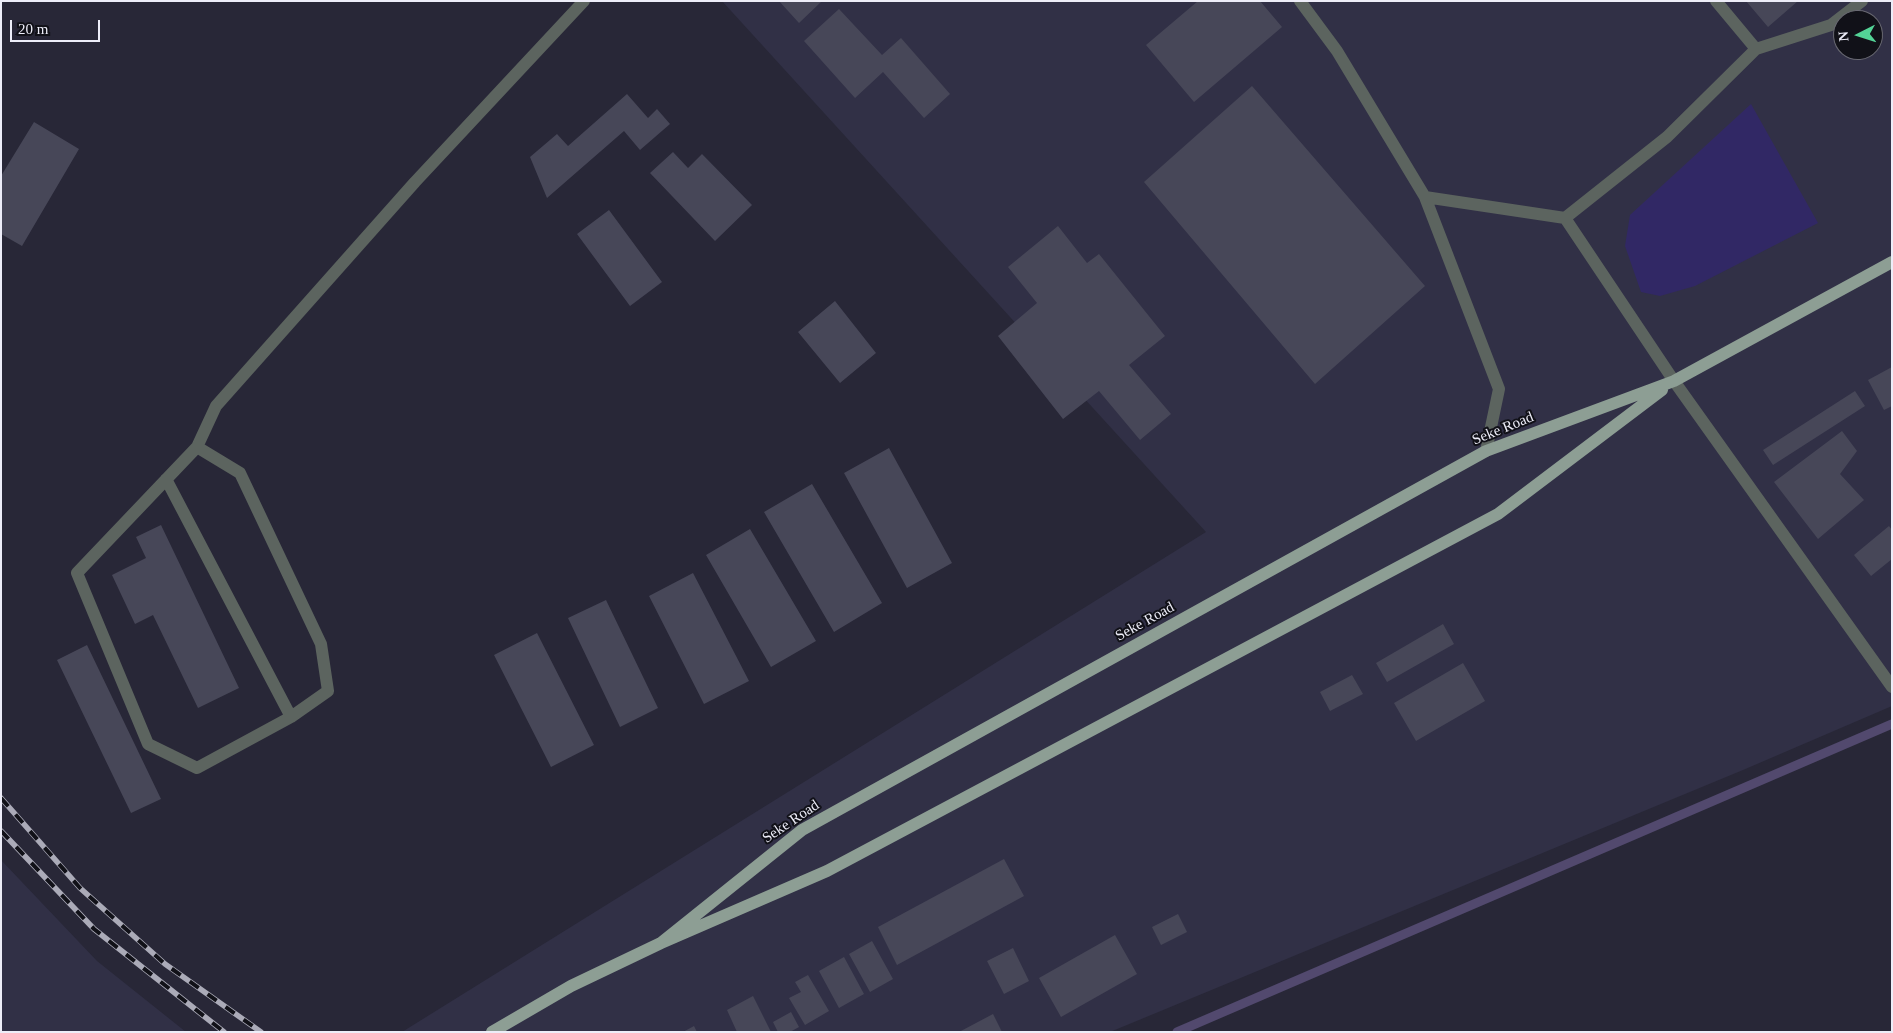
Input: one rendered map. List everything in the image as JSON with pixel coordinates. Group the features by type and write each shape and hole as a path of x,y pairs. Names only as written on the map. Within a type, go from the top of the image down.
{"main road":[{"name":"Seke Road","path":"661,943 802,830 1486,451 1674,381 1892,262"},
{"name":"Seke Road","path":"492,1032 571,986 661,943 827,870 1498,514 1674,381"}],"lane":[{"path":"197,447 240,473 321,644 328,691 291,717 197,768 148,744 77,573 197,447 216,406 415,182 584,1"},
{"path":"1300,1 1337,51 1425,197 1499,389 1486,451"},
{"path":"1716,1 1756,49"},
{"path":"1425,197 1565,218 1667,137 1756,49 1831,25 1862,1"},
{"path":"1565,218 1674,381 1892,686"},
{"path":"166,480 291,717"}],"shaded area":[{"path":"722,1 1892,1 1892,706 1743,770 1110,1032 402,1032 1206,532"},
{"path":"1751,104 1818,223 1695,286 1660,296 1641,292 1625,246 1630,215"},
{"path":"1,860 97,961 186,1032 1,1032"}],"building":[{"path":"779,1 822,1 799,23"},
{"path":"1198,1 1260,1 1282,27 1194,102 1146,45"},
{"path":"1746,1 1798,1 1768,27"},
{"path":"839,9 882,55 901,38 950,94 924,118 883,72 855,98 804,41"},
{"path":"1252,86 1425,286 1315,384 1144,182"},
{"path":"627,94 648,118 657,109 670,124 640,150 624,131 547,198 530,157 557,134 568,146"},
{"path":"34,122 79,149 22,246 1,234 1,176"},
{"path":"673,152 688,168 702,154 752,205 715,241 650,173"},
{"path":"609,210 662,282 630,306 577,234"},
{"path":"1058,226 1087,263 1099,254 1165,336 1129,365 1171,414 1140,440 1099,391 1063,419 998,336 1037,303 1008,267"},
{"path":"835,301 876,353 840,383 798,332"},
{"path":"1892,367 1892,406 1884,410 1868,380"},
{"path":"1855,391 1865,406 1773,465 1763,450"},
{"path":"1842,431 1857,451 1840,474 1864,500 1818,539 1774,482"},
{"path":"889,448 952,563 907,588 844,473"},
{"path":"812,484 882,603 834,632 764,512"},
{"path":"161,525 239,688 198,708 153,615 135,624 112,575 146,558 136,537"},
{"path":"1889,526 1892,530 1892,559 1871,576 1854,555"},
{"path":"750,529 816,641 771,667 706,555"},
{"path":"693,573 749,681 704,704 649,596"},
{"path":"606,600 658,708 620,727 568,618"},
{"path":"1443,624 1454,644 1387,682 1376,663"},
{"path":"537,633 594,745 551,767 494,655"},
{"path":"87,645 161,799 131,813 57,660"},
{"path":"1463,663 1485,701 1416,741 1394,703"},
{"path":"1352,675 1363,694 1330,711 1320,692"},
{"path":"1004,859 1024,896 897,965 878,927"},
{"path":"1178,914 1187,932 1161,945 1152,927"},
{"path":"1115,935 1137,974 1061,1017 1039,978"},
{"path":"872,941 893,979 870,992 849,954"},
{"path":"1013,948 1029,981 1004,994 987,961"},
{"path":"844,957 864,994 839,1008 819,971"},
{"path":"808,975 829,1011 805,1025 789,998 801,992 795,982"},
{"path":"753,996 771,1032 737,1032 727,1010"},
{"path":"791,1012 799,1027 790,1032 778,1032 773,1022"},
{"path":"993,1014 1002,1032 959,1032"},
{"path":"694,1026 697,1032 683,1032"}],"waterway":[{"path":"1177,1032 1892,724"}],"railway":[{"path":"1,798 80,888 165,964 261,1032"},
{"path":"1,831 94,929 224,1032"}]}
